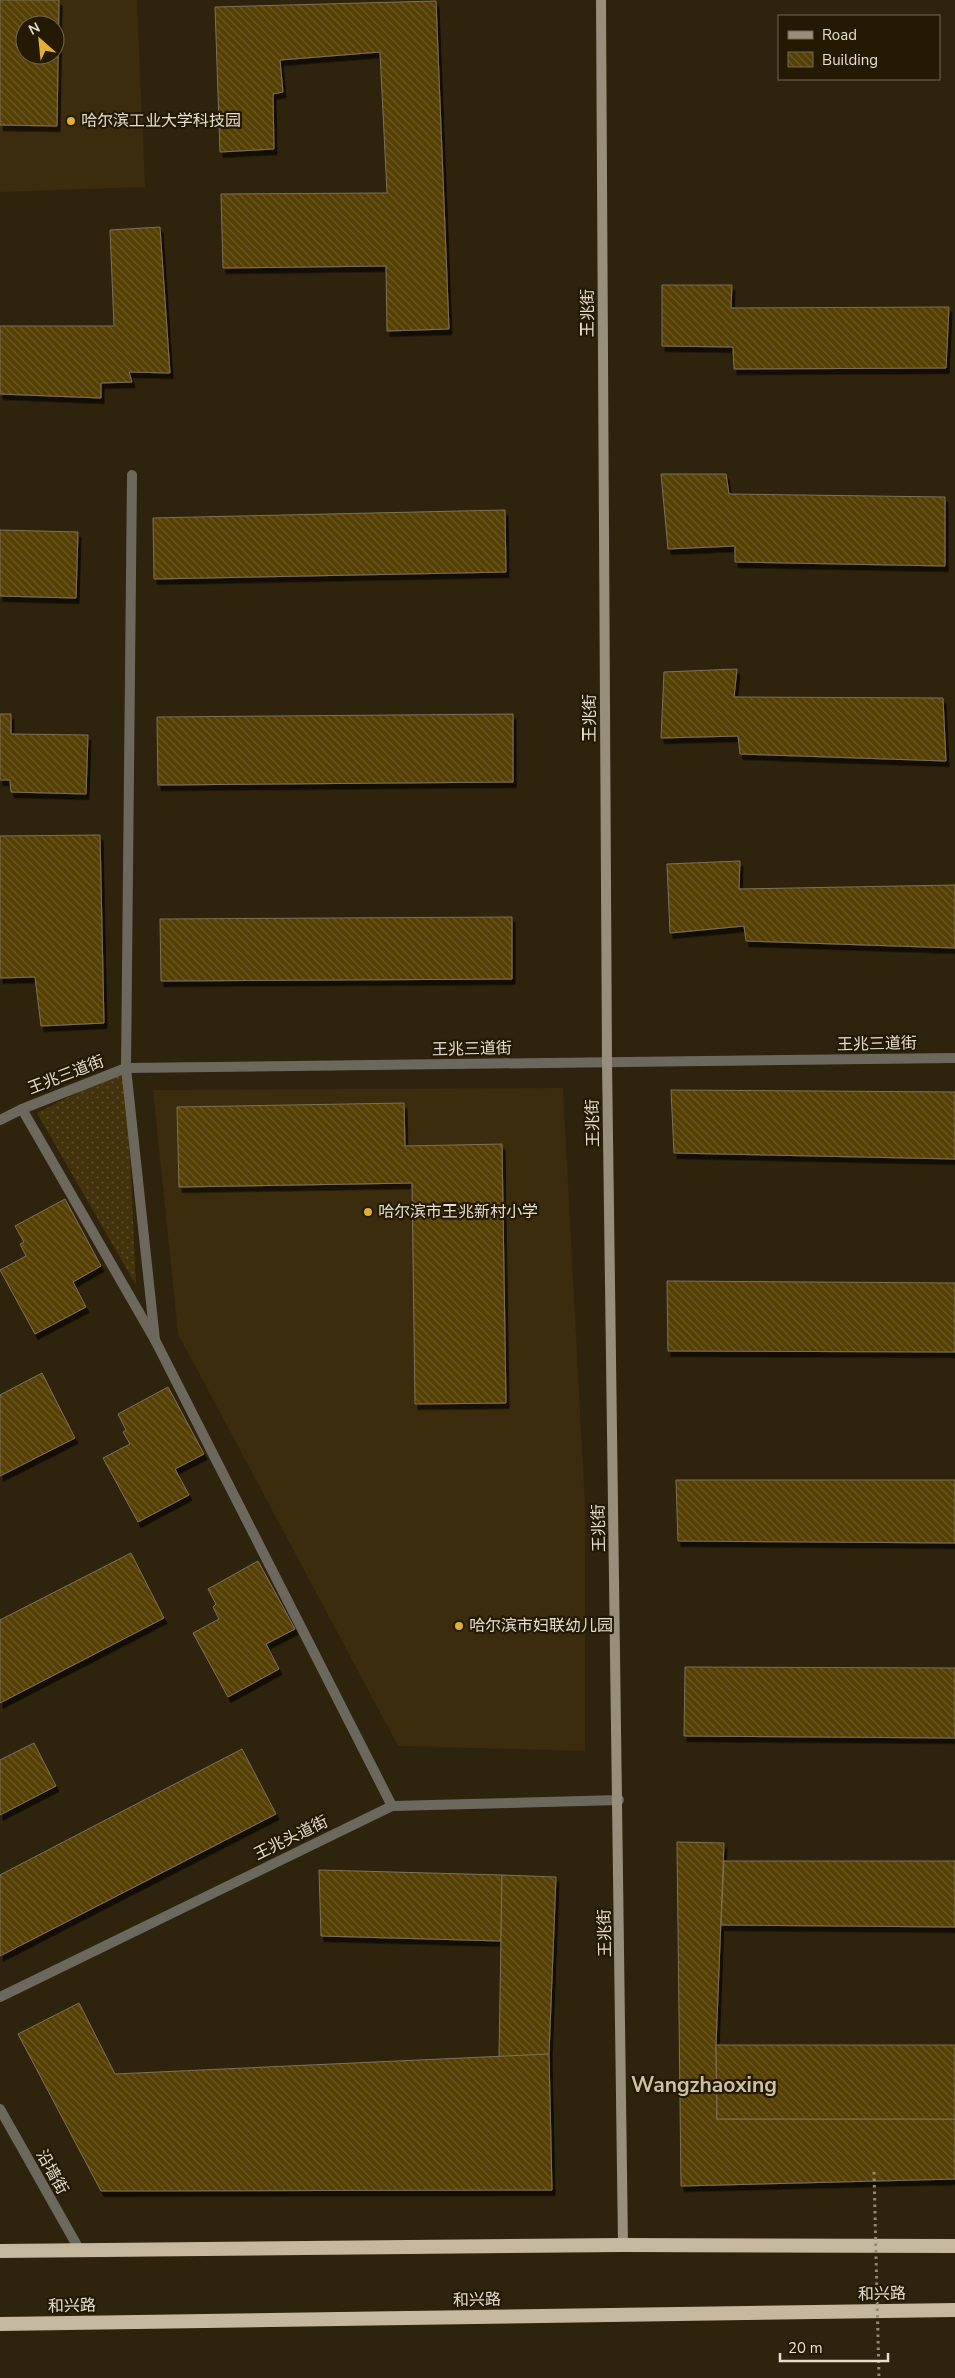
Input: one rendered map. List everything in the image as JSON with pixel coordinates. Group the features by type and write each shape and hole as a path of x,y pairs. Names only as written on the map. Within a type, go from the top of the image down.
{"highway":[{"path":"0,2251 624,2245 955,2246"},
{"name":"和兴路","path":"0,2324 955,2310"}],"main road":[{"name":"王兆街","path":"601,0 607,1062 624,2245"}],"street":[{"path":"132,475 126,1068 155,1340"},
{"name":"王兆三道街","path":"0,1120 22,1109 126,1068 955,1058"},
{"path":"22,1109 155,1340 392,1806"},
{"name":"王兆头道街","path":"0,1997 392,1806 619,1800"},
{"name":"沿墙街","path":"0,2110 79,2249"}],"path":[{"path":"874,2172 879,2378"}],"shaded area":[{"name":"哈尔滨工业大学科技园","path":"0,0 137,0 145,187 0,192"},
{"path":"126,1068 136,1285 37,1113"},
{"name":"哈尔滨市王兆新村小学","path":"563,1088 585,1505 585,1751 398,1746 178,1334 153,1090"}],"building":[{"path":"0,0 59,0 59,15 15,15 15,65 58,65 57,126 0,125"},
{"path":"436,1 449,329 387,331 386,266 223,268 221,194 387,193 380,52 280,60 283,92 273,94 274,149 220,152 215,7"},
{"path":"160,227 170,373 129,372 132,382 101,383 101,398 0,394 0,326 114,326 110,230"},
{"path":"662,285 732,285 731,308 949,307 946,368 734,369 733,347 662,346"},
{"path":"661,474 726,474 729,494 945,497 945,566 735,562 735,546 668,549"},
{"path":"505,510 506,572 154,579 153,518"},
{"path":"0,530 78,532 76,598 0,596"},
{"path":"737,669 734,697 943,698 946,761 740,754 738,736 661,738 664,672"},
{"path":"0,714 11,714 11,734 88,735 86,794 11,792 10,780 0,780"},
{"path":"513,714 513,782 158,785 157,717"},
{"path":"100,835 104,1023 41,1026 35,977 0,978 0,836"},
{"path":"740,861 739,889 955,885 955,948 746,941 744,926 670,933 667,864"},
{"path":"512,917 512,979 161,981 160,919"},
{"path":"671,1090 955,1092 955,1159 674,1153"},
{"path":"404,1103 405,1146 502,1144 506,1403 415,1404 412,1183 179,1187 177,1107"},
{"path":"65,1199 101,1266 73,1282 86,1307 35,1334 0,1270 26,1256 20,1244 24,1242 15,1226"},
{"path":"667,1281 955,1283 955,1352 668,1351"},
{"path":"42,1373 75,1438 0,1476 0,1395"},
{"path":"168,1387 204,1454 175,1469 189,1495 138,1522 103,1458 130,1444 123,1432 126,1430 118,1414"},
{"path":"676,1480 955,1480 955,1543 678,1541"},
{"path":"131,1553 164,1618 0,1703 0,1620"},
{"path":"258,1561 295,1629 266,1644 279,1669 228,1697 193,1633 219,1619 213,1607 216,1604 208,1589"},
{"path":"685,1667 955,1668 955,1738 684,1736"},
{"path":"34,1743 56,1786 0,1815 0,1760"},
{"path":"242,1749 276,1814 0,1956 0,1875"},
{"path":"677,1842 724,1843 716,2045 717,2119 955,2119 955,2179 681,2186"},
{"path":"724,1861 955,1861 955,1927 721,1925"},
{"path":"319,1870 502,1875 501,1941 321,1936"},
{"path":"502,1875 556,1877 549,2054 499,2057"},
{"path":"79,2003 115,2074 549,2054 552,2190 101,2191 18,2034"},
{"path":"716,2045 955,2045 955,2119 717,2119"}],"place":[{"name":"哈尔滨工业大学科技园","path":"71,121"},
{"name":"哈尔滨市王兆新村小学","path":"368,1212"},
{"name":"哈尔滨市妇联幼儿园","path":"459,1626"}],"district":[{"name":"Wangzhaoxing","path":"704,2085"}]}
